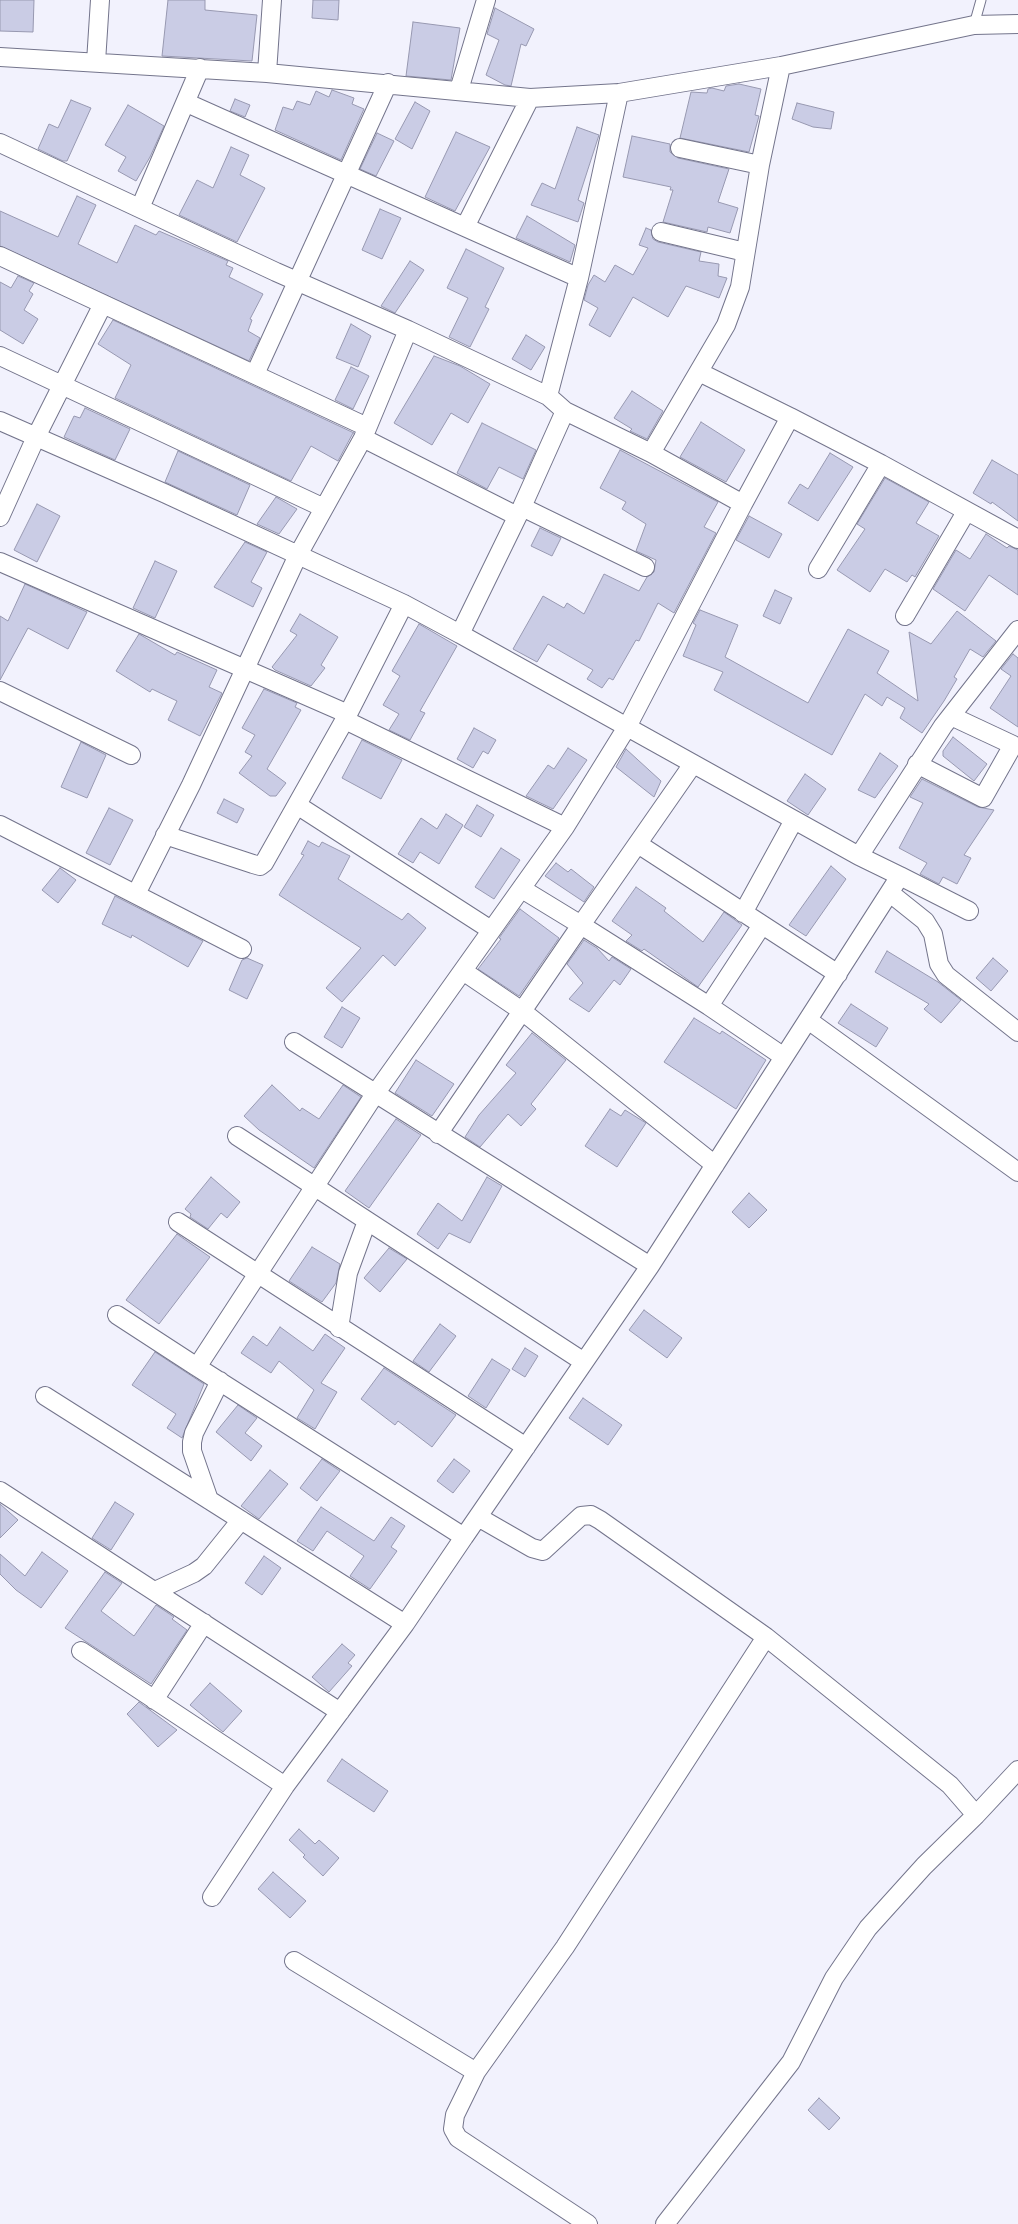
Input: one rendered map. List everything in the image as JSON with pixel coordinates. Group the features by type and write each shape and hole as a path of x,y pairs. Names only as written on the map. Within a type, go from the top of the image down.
{"street":[{"path":"96,62 100,0"},
{"path":"267,73 272,0"},
{"path":"459,90 486,0"},
{"path":"0,57 267,73 530,98 619,93 781,66 974,25 1018,24"},
{"path":"651,453 699,372 728,318 740,287 760,165 781,66"},
{"path":"140,208 187,103 200,68"},
{"path":"255,374 388,83"},
{"path":"548,396 579,278 619,93"},
{"path":"465,227 530,98"},
{"path":"187,103 579,278"},
{"path":"0,143 548,396 565,411 651,453 743,504"},
{"path":"680,148 760,165"},
{"path":"661,232 745,252"},
{"path":"0,256 255,374 520,512 645,567"},
{"path":"0,517 36,437 103,304"},
{"path":"136,894 191,785 298,555 365,432 408,330"},
{"path":"0,356 324,508"},
{"path":"699,372 881,464 1018,539"},
{"path":"460,634 520,512 565,411"},
{"path":"197,1367 375,1094 565,828 627,727 790,417"},
{"path":"0,421 404,604 860,856 969,910"},
{"path":"818,569 881,464"},
{"path":"905,616 966,512"},
{"path":"0,562 347,717 565,828"},
{"path":"165,835 260,866 270,856 347,717 404,604"},
{"path":"860,856 917,764 951,716 1018,630"},
{"path":"0,691 131,755"},
{"path":"917,764 983,798 1012,745 951,716"},
{"path":"438,1134 693,764"},
{"path":"297,806 491,930"},
{"path":"743,913 794,820"},
{"path":"0,825 242,949"},
{"path":"638,844 838,974"},
{"path":"212,1897 285,1786 405,1624 650,1266 900,876"},
{"path":"522,889 710,1006 784,1057"},
{"path":"890,893 925,920 933,934 939,964 946,976 1018,1032"},
{"path":"710,1006 762,925"},
{"path":"463,971 522,1011 715,1165"},
{"path":"808,1020 1018,1172"},
{"path":"294,1042 650,1266"},
{"path":"237,1136 584,1362"},
{"path":"178,1222 257,1275 526,1447"},
{"path":"340,1328 348,1273 367,1222"},
{"path":"117,1315 464,1537"},
{"path":"210,1500 196,1463 192,1442 194,1432 220,1381"},
{"path":"45,1396 405,1624"},
{"path":"0,1491 340,1712"},
{"path":"478,1517 532,1548 543,1551 551,1546 581,1516 591,1515 600,1520 766,1637 950,1786 976,1815"},
{"path":"155,1591 194,1573 204,1566 241,1520"},
{"path":"154,1700 204,1623"},
{"path":"588,2224 458,2138 453,2129 455,2115 476,2072 565,1947 766,1637"},
{"path":"81,1651 285,1786"},
{"path":"665,2224 791,2062 834,1978 856,1944 924,1866 1018,1770"},
{"path":"294,1961 476,2072"}],"lane":[{"path":"974,25 981,0"}],"building":[{"path":"0,0 34,0 33,32 0,31"},
{"path":"168,0 205,0 205,10 257,15 252,61 162,56"},
{"path":"313,0 339,0 338,20 312,18"},
{"path":"495,8 534,29 526,46 521,44 511,86 505,85 486,75 499,40 487,34"},
{"path":"413,22 460,28 451,80 406,76"},
{"path":"739,84 761,89 755,115 759,116 749,152 680,138 691,92 707,93 708,89 712,88 724,91 726,86"},
{"path":"332,90 354,98 352,104 364,109 341,160 275,130 283,107 293,110 297,101 310,105 316,91 329,97"},
{"path":"235,99 250,105 245,117 230,111"},
{"path":"71,100 91,108 67,161 63,161 38,149 49,124 58,128"},
{"path":"415,102 430,111 412,149 395,139"},
{"path":"797,103 834,112 831,129 813,127 792,119"},
{"path":"128,105 164,126 150,157 136,181 118,171 126,157 105,145"},
{"path":"577,127 599,135 578,200 584,203 578,222 531,205 542,183 555,189"},
{"path":"456,132 490,147 455,211 425,197"},
{"path":"377,133 394,141 376,176 360,169"},
{"path":"632,136 670,144 670,152 678,158 729,169 718,202 738,208 730,233 708,227 707,232 663,222 673,190 670,190 671,187 623,177"},
{"path":"231,147 249,155 240,175 265,188 237,242 179,215 197,180 213,188"},
{"path":"77,196 96,205 78,244 117,263 135,225 156,235 159,231 228,261 226,265 233,268 229,277 263,294 250,319 252,320 248,331 260,338 249,361 0,246 0,211 58,237"},
{"path":"380,209 401,218 382,259 362,250"},
{"path":"527,216 575,245 570,262 516,238"},
{"path":"646,228 651,230 653,239 658,242 701,252 699,261 719,264 718,276 727,278 719,298 686,286 668,317 633,297 610,337 589,325 598,308 584,300 588,285 594,275 605,282 615,265 633,275 648,248 639,245"},
{"path":"466,249 504,268 485,307 489,309 470,347 449,337 468,298 447,288"},
{"path":"410,261 424,270 395,313 381,306"},
{"path":"18,276 34,283 29,291 33,294 24,310 38,319 23,344 0,330 0,282 11,288"},
{"path":"113,320 354,433 338,461 311,446 291,481 115,398 131,365 98,344"},
{"path":"351,324 371,336 358,367 336,358"},
{"path":"526,335 545,347 531,370 512,359"},
{"path":"434,356 460,366 490,384 468,423 451,413 432,445 394,423"},
{"path":"351,367 369,376 353,409 335,400"},
{"path":"632,391 663,411 647,439 630,431 632,429 614,418"},
{"path":"85,408 130,429 115,460 64,437 74,416 80,418"},
{"path":"701,422 745,450 726,482 680,457"},
{"path":"482,423 536,450 523,479 499,467 487,489 457,473"},
{"path":"620,450 718,502 704,527 716,533 674,613 658,603 639,641 636,640 613,680 609,678 602,688 587,679 593,670 548,644 537,662 513,649 543,596 564,608 567,603 584,614 604,574 639,591 647,577 654,572 656,560 636,551 646,524 622,509 626,502 600,488"},
{"path":"178,451 250,485 237,515 165,482"},
{"path":"830,453 853,467 818,521 788,503 800,484 808,489"},
{"path":"992,460 1018,475 1018,521 992,502 991,504 973,493"},
{"path":"885,478 929,502 916,523 939,536 915,577 912,575 907,582 885,569 870,592 837,570 865,529 857,524"},
{"path":"276,497 297,509 279,534 257,524"},
{"path":"37,504 60,516 37,562 14,550"},
{"path":"749,516 782,534 769,558 736,540"},
{"path":"540,528 561,538 552,556 531,546"},
{"path":"986,534 1007,548 1009,546 1018,550 1018,595 989,575 965,611 933,589 956,550 970,559"},
{"path":"245,542 267,552 251,582 262,588 253,607 214,587"},
{"path":"155,561 177,571 155,618 133,608"},
{"path":"25,584 87,612 68,649 28,628 0,680 0,616 8,621"},
{"path":"775,590 792,598 780,624 763,616"},
{"path":"700,610 738,625 725,657 808,703 848,629 889,651 877,673 918,701 909,632 931,644 957,611 996,641 983,657 970,649 954,677 957,679 922,733 900,718 905,708 887,697 882,706 865,694 832,755 714,690 723,672 683,656 696,625 693,623"},
{"path":"300,614 338,637 321,665 325,668 311,686 272,667 297,635 290,631"},
{"path":"419,624 457,646 420,711 425,713 410,740 389,730 399,714 383,705 400,676 392,671"},
{"path":"139,634 175,655 177,652 217,670 209,687 222,693 200,736 168,720 177,701 152,689 150,692 116,671"},
{"path":"1013,654 1018,658 1018,727 990,708 1011,676 1001,669"},
{"path":"264,689 297,703 295,707 301,710 267,769 286,783 276,796 270,796 239,773 252,756 245,752 255,735 242,728"},
{"path":"474,728 496,740 488,754 483,751 473,768 457,759"},
{"path":"953,737 987,764 974,781 943,756 943,751"},
{"path":"362,740 402,760 381,799 342,778"},
{"path":"81,742 106,755 87,798 61,787"},
{"path":"568,748 587,760 553,809 526,796 548,765 554,769"},
{"path":"626,749 661,781 654,797 616,767"},
{"path":"880,753 898,766 875,798 858,790"},
{"path":"805,774 826,789 808,815 787,801"},
{"path":"922,779 978,807 994,810 964,855 971,858 957,884 943,877 939,884 920,874 927,863 899,848 923,803 910,797"},
{"path":"224,799 244,809 237,823 217,813"},
{"path":"477,805 494,815 481,837 464,827"},
{"path":"109,808 133,820 110,865 86,853"},
{"path":"446,814 463,825 439,864 420,852 413,863 398,854 421,818 437,829"},
{"path":"308,841 319,847 322,842 350,856 338,879 402,920 408,913 426,928 395,966 383,955 342,1002 326,988 361,948 279,895 304,855 301,854"},
{"path":"501,848 520,860 494,899 475,887"},
{"path":"556,863 568,872 571,869 594,887 584,902 545,876"},
{"path":"831,866 846,879 806,936 789,925"},
{"path":"60,868 76,880 58,903 42,890"},
{"path":"636,887 666,908 664,911 703,942 724,912 742,925 698,987 644,949 642,951 626,941 632,935 612,921"},
{"path":"115,896 203,941 188,967 132,935 131,938 102,924"},
{"path":"520,909 559,938 519,996 478,969 501,939 499,938"},
{"path":"584,940 597,948 609,961 612,957 631,969 620,985 614,980 589,1012 569,999 583,983 567,964"},
{"path":"887,951 938,982 961,1000 941,1023 924,1009 929,1004 875,972"},
{"path":"247,958 263,965 247,999 229,990 242,960"},
{"path":"993,958 1008,971 991,991 976,978"},
{"path":"851,1004 888,1028 876,1047 838,1023"},
{"path":"342,1007 360,1018 342,1048 324,1037"},
{"path":"694,1018 720,1034 722,1031 766,1060 736,1109 664,1062"},
{"path":"532,1033 566,1060 531,1104 536,1109 521,1126 508,1114 480,1147 465,1137 479,1115 516,1073 506,1065"},
{"path":"416,1060 454,1084 432,1116 395,1093"},
{"path":"272,1085 300,1111 302,1108 319,1119 343,1085 361,1097 314,1168 259,1130 244,1116"},
{"path":"610,1109 621,1116 625,1110 646,1123 617,1167 585,1146"},
{"path":"396,1119 421,1135 369,1208 345,1191"},
{"path":"211,1177 240,1202 227,1218 221,1213 208,1229 190,1217 191,1214 185,1209"},
{"path":"487,1177 502,1186 470,1243 449,1233 438,1249 417,1234 438,1203 462,1221"},
{"path":"749,1193 767,1210 749,1228 732,1212"},
{"path":"177,1234 210,1257 159,1324 126,1300"},
{"path":"312,1247 340,1264 336,1283 322,1302 289,1281"},
{"path":"389,1248 407,1259 380,1292 364,1278"},
{"path":"644,1310 682,1338 667,1358 629,1330"},
{"path":"440,1324 456,1336 429,1372 413,1361"},
{"path":"280,1327 313,1351 325,1334 345,1348 321,1383 337,1392 315,1429 297,1418 314,1390 279,1361 271,1373 241,1353 253,1336 267,1346"},
{"path":"525,1348 538,1356 525,1377 512,1369"},
{"path":"155,1352 204,1384 182,1438 167,1428 176,1414 132,1385"},
{"path":"492,1359 510,1370 486,1408 468,1396"},
{"path":"384,1368 456,1415 432,1447 398,1421 395,1425 361,1399"},
{"path":"583,1398 622,1425 608,1445 569,1418"},
{"path":"238,1405 257,1418 245,1433 262,1446 251,1461 216,1432"},
{"path":"322,1459 340,1471 317,1501 300,1488"},
{"path":"454,1459 470,1471 453,1493 437,1481"},
{"path":"270,1470 288,1484 259,1519 241,1506"},
{"path":"115,1502 134,1514 111,1550 92,1538"},
{"path":"0,1504 18,1520 0,1538"},
{"path":"321,1507 374,1541 391,1517 405,1526 391,1547 397,1551 370,1589 350,1576 364,1556 327,1531 313,1551 297,1541"},
{"path":"42,1552 68,1571 41,1608 16,1590 0,1574 0,1554 25,1576"},
{"path":"264,1556 281,1568 262,1595 245,1583"},
{"path":"105,1572 122,1583 101,1611 134,1636 156,1605 174,1617 172,1619 187,1630 151,1684 65,1628"},
{"path":"342,1644 355,1655 348,1663 352,1666 329,1692 312,1677"},
{"path":"210,1683 242,1711 223,1732 190,1705"},
{"path":"139,1702 177,1730 158,1747 127,1714"},
{"path":"342,1759 388,1791 374,1812 327,1781"},
{"path":"299,1829 315,1844 319,1840 339,1858 323,1876 289,1840"},
{"path":"273,1872 306,1901 290,1918 258,1889"},
{"path":"819,2098 840,2118 829,2130 808,2110"}]}
